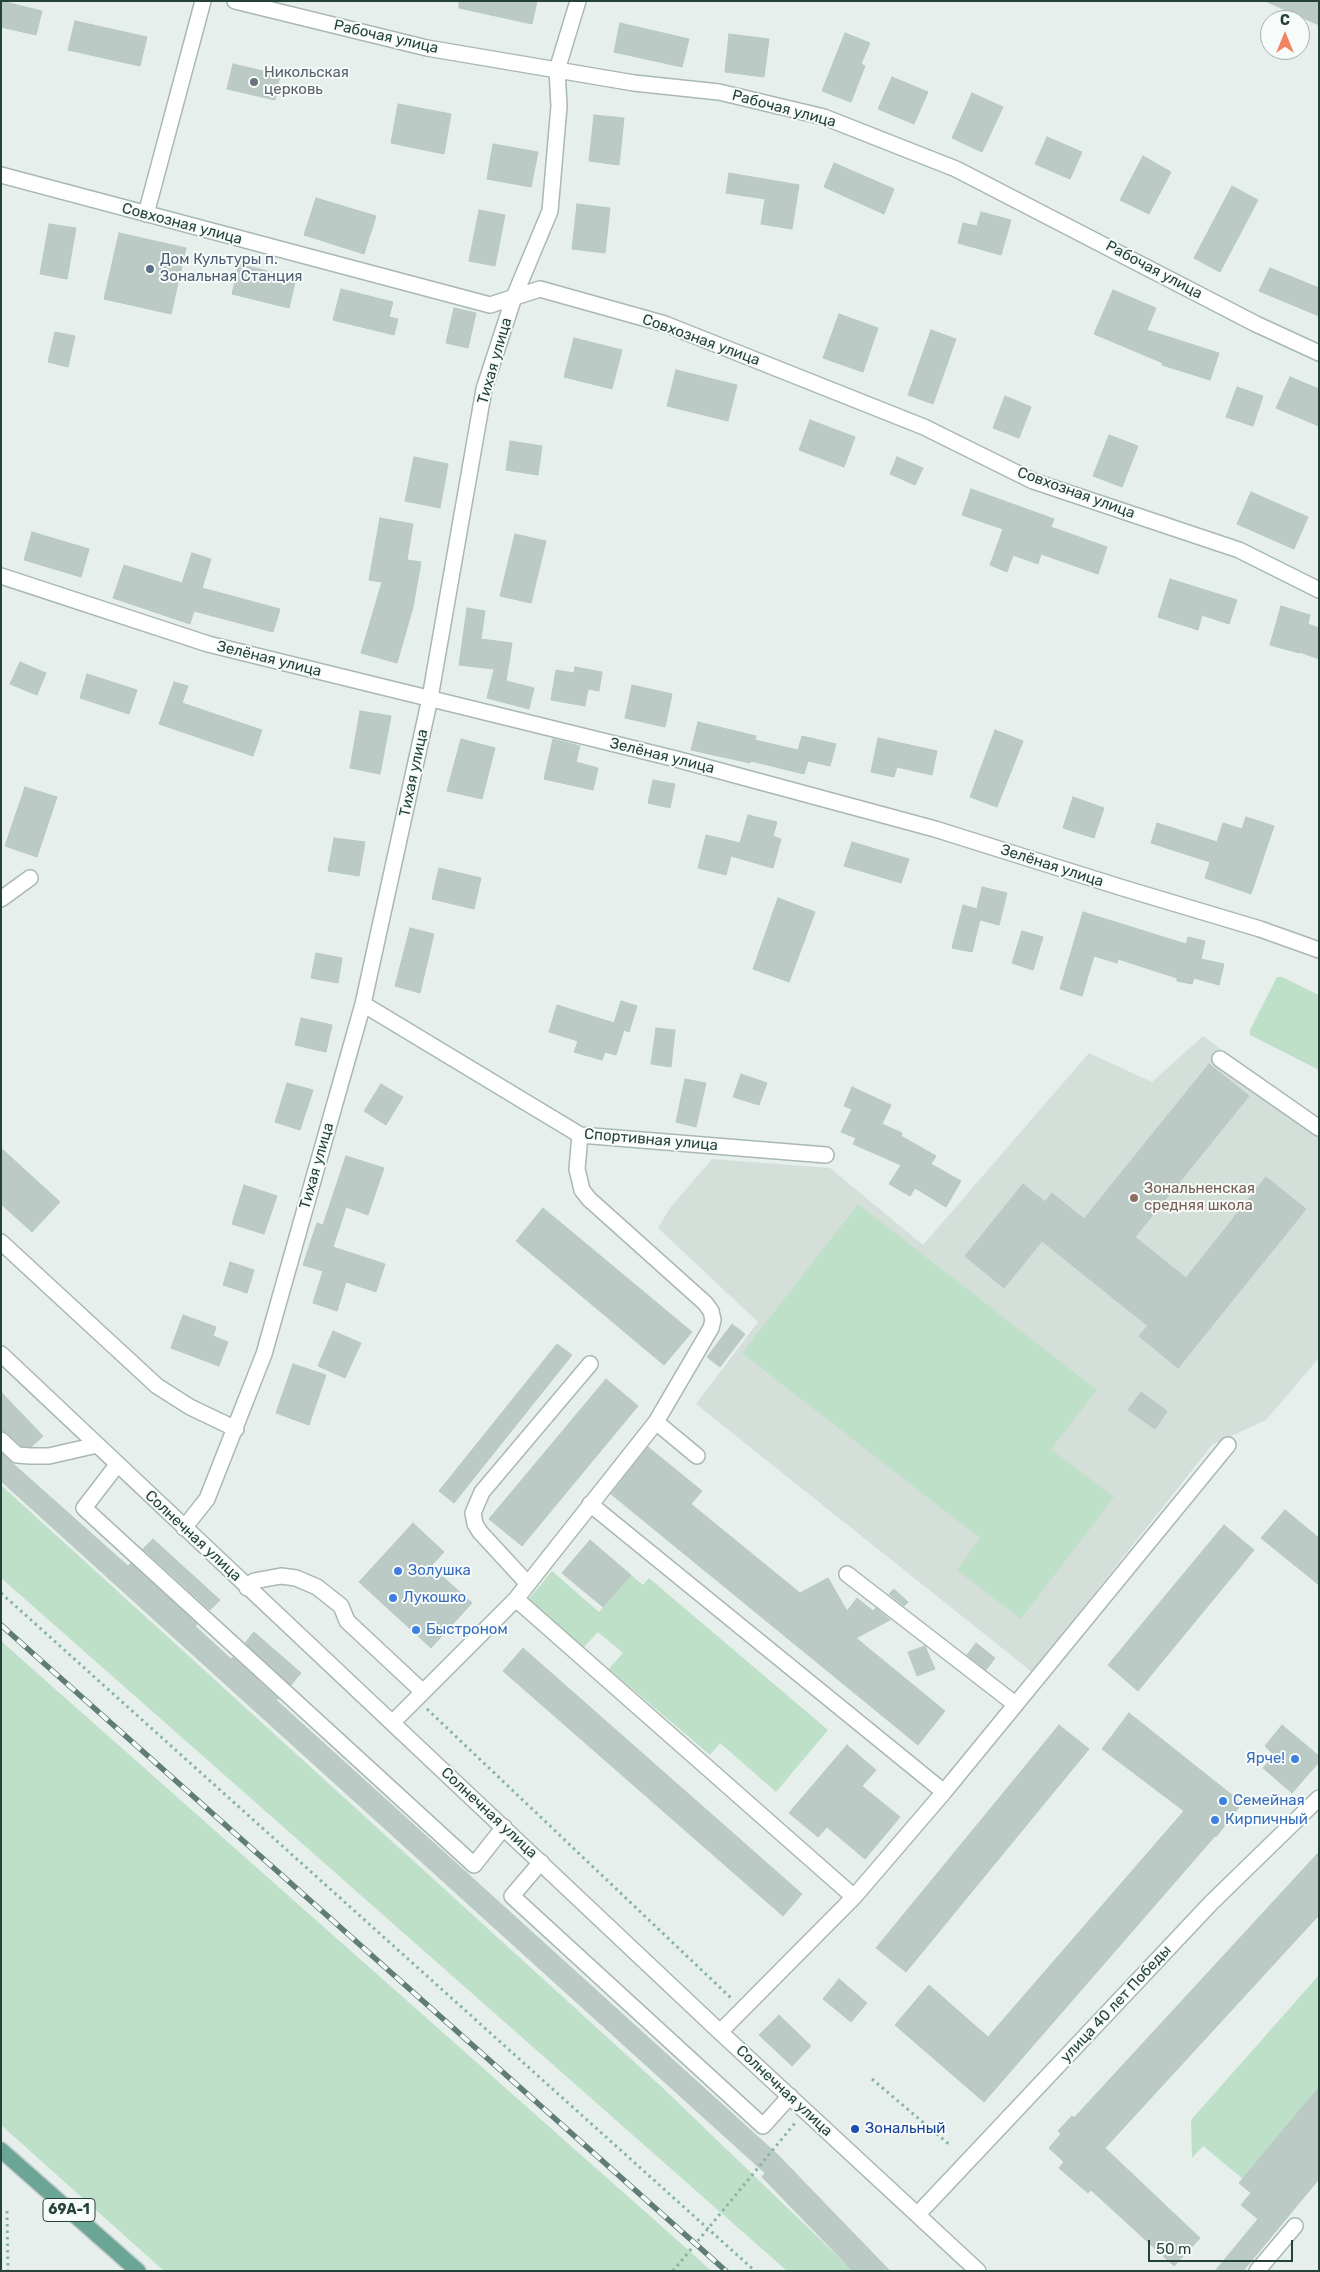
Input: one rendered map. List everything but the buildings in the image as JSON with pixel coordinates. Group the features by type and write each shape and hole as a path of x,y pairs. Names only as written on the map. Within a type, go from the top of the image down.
{"main road":[{"name":"69А-1","path":"1,2150 138,2271"}],"street":[{"path":"146,214 203,1"},
{"name":"Рабочая улица","path":"235,1 427,48 634,83 719,92 824,117 956,169 1256,324 1319,353"},
{"name":"Тихая улица","path":"184,1528 208,1498 264,1354 363,1004 430,698 484,389 514,297 550,211 559,106 557,70 578,1"},
{"name":"Совхозная улица","path":"1,175 490,305 540,289 665,324 924,427 1034,481 1239,550 1319,590"},
{"name":"Зелёная улица","path":"1,576 208,644 676,759 935,829 1123,888 1260,928 1319,950"},
{"path":"1,899 30,878"},
{"name":"Спортивная улица","path":"363,1004 580,1135 826,1155"},
{"path":"1220,1059 1319,1128"},
{"path":"393,1722 516,1599 656,1422 711,1328 713,1320 711,1311 705,1303 589,1200 582,1190 577,1169 580,1135"},
{"path":"1,1242 157,1386 190,1407 236,1429"},
{"name":"Солнечная улица","path":"1,1354 720,2032 978,2271"},
{"path":"528,1584 480,1532 475,1524 473,1513 482,1492 590,1364"},
{"path":"656,1422 697,1456"},
{"path":"1,1440 17,1454 30,1456 49,1456 97,1446"},
{"path":"720,2032 854,1897 944,1792 1228,1445"},
{"path":"117,1465 84,1508 474,1865 504,1827"},
{"path":"590,1504 944,1792"},
{"path":"847,1574 1015,1704"},
{"path":"247,1588 254,1581 281,1576 296,1578 318,1587 341,1606 347,1621 419,1695"},
{"path":"516,1599 854,1897"},
{"name":"улица 40 лет Победы","path":"918,2214 1211,1903 1319,1798"},
{"path":"541,1862 512,1896 763,2126 790,2096"},
{"path":"1258,2271 1295,2226"}],"path":[{"path":"1,1593 755,2271"},
{"path":"419,1695 743,2009"},
{"path":"872,2079 951,2146"},
{"path":"673,2271 806,2110"},
{"path":"8,2211 8,2271"}],"shaded area":[{"path":"1203,1036 1319,1121 1319,1358 1266,1420 1212,1445 1032,1672 696,1404 758,1322 658,1228 670,1208 712,1159 830,1168 923,1245 1089,1053 1152,1082"}],"green space":[{"path":"1277,977 1282,977 1319,995 1319,1070 1250,1035 1250,1030"},
{"path":"858,1204 1097,1390 1051,1449 1114,1497 1021,1619 957,1570 980,1538 742,1353"},
{"path":"1,1485 665,2090 853,2271 787,2271 1,1578"},
{"path":"552,1571 599,1612 631,1575 643,1585 649,1578 828,1730 776,1792 720,1743 710,1755 609,1669 623,1653 598,1632 583,1648 527,1601"},
{"path":"1,1641 711,2271 164,2271 1,2125"},
{"path":"1319,1975 1319,2087 1243,2179 1203,2146 1192,2158 1191,2120"}],"railway":[{"path":"1,1625 726,2271"}],"place":[{"name":"Никольская церковь","path":"254,82"},
{"name":"Дом Культуры п. Зональная Станция","path":"150,269"},
{"name":"Зональненская средняя школа","path":"1134,1198"},
{"name":"Золушка","path":"398,1571"},
{"name":"Лукошко","path":"393,1598"},
{"name":"Быстроном","path":"416,1630"},
{"name":"Ярче!","path":"1295,1759"},
{"name":"Семейная","path":"1223,1801"},
{"name":"Кирпичный","path":"1215,1820"},
{"name":"Зональный","path":"855,2129"}]}
